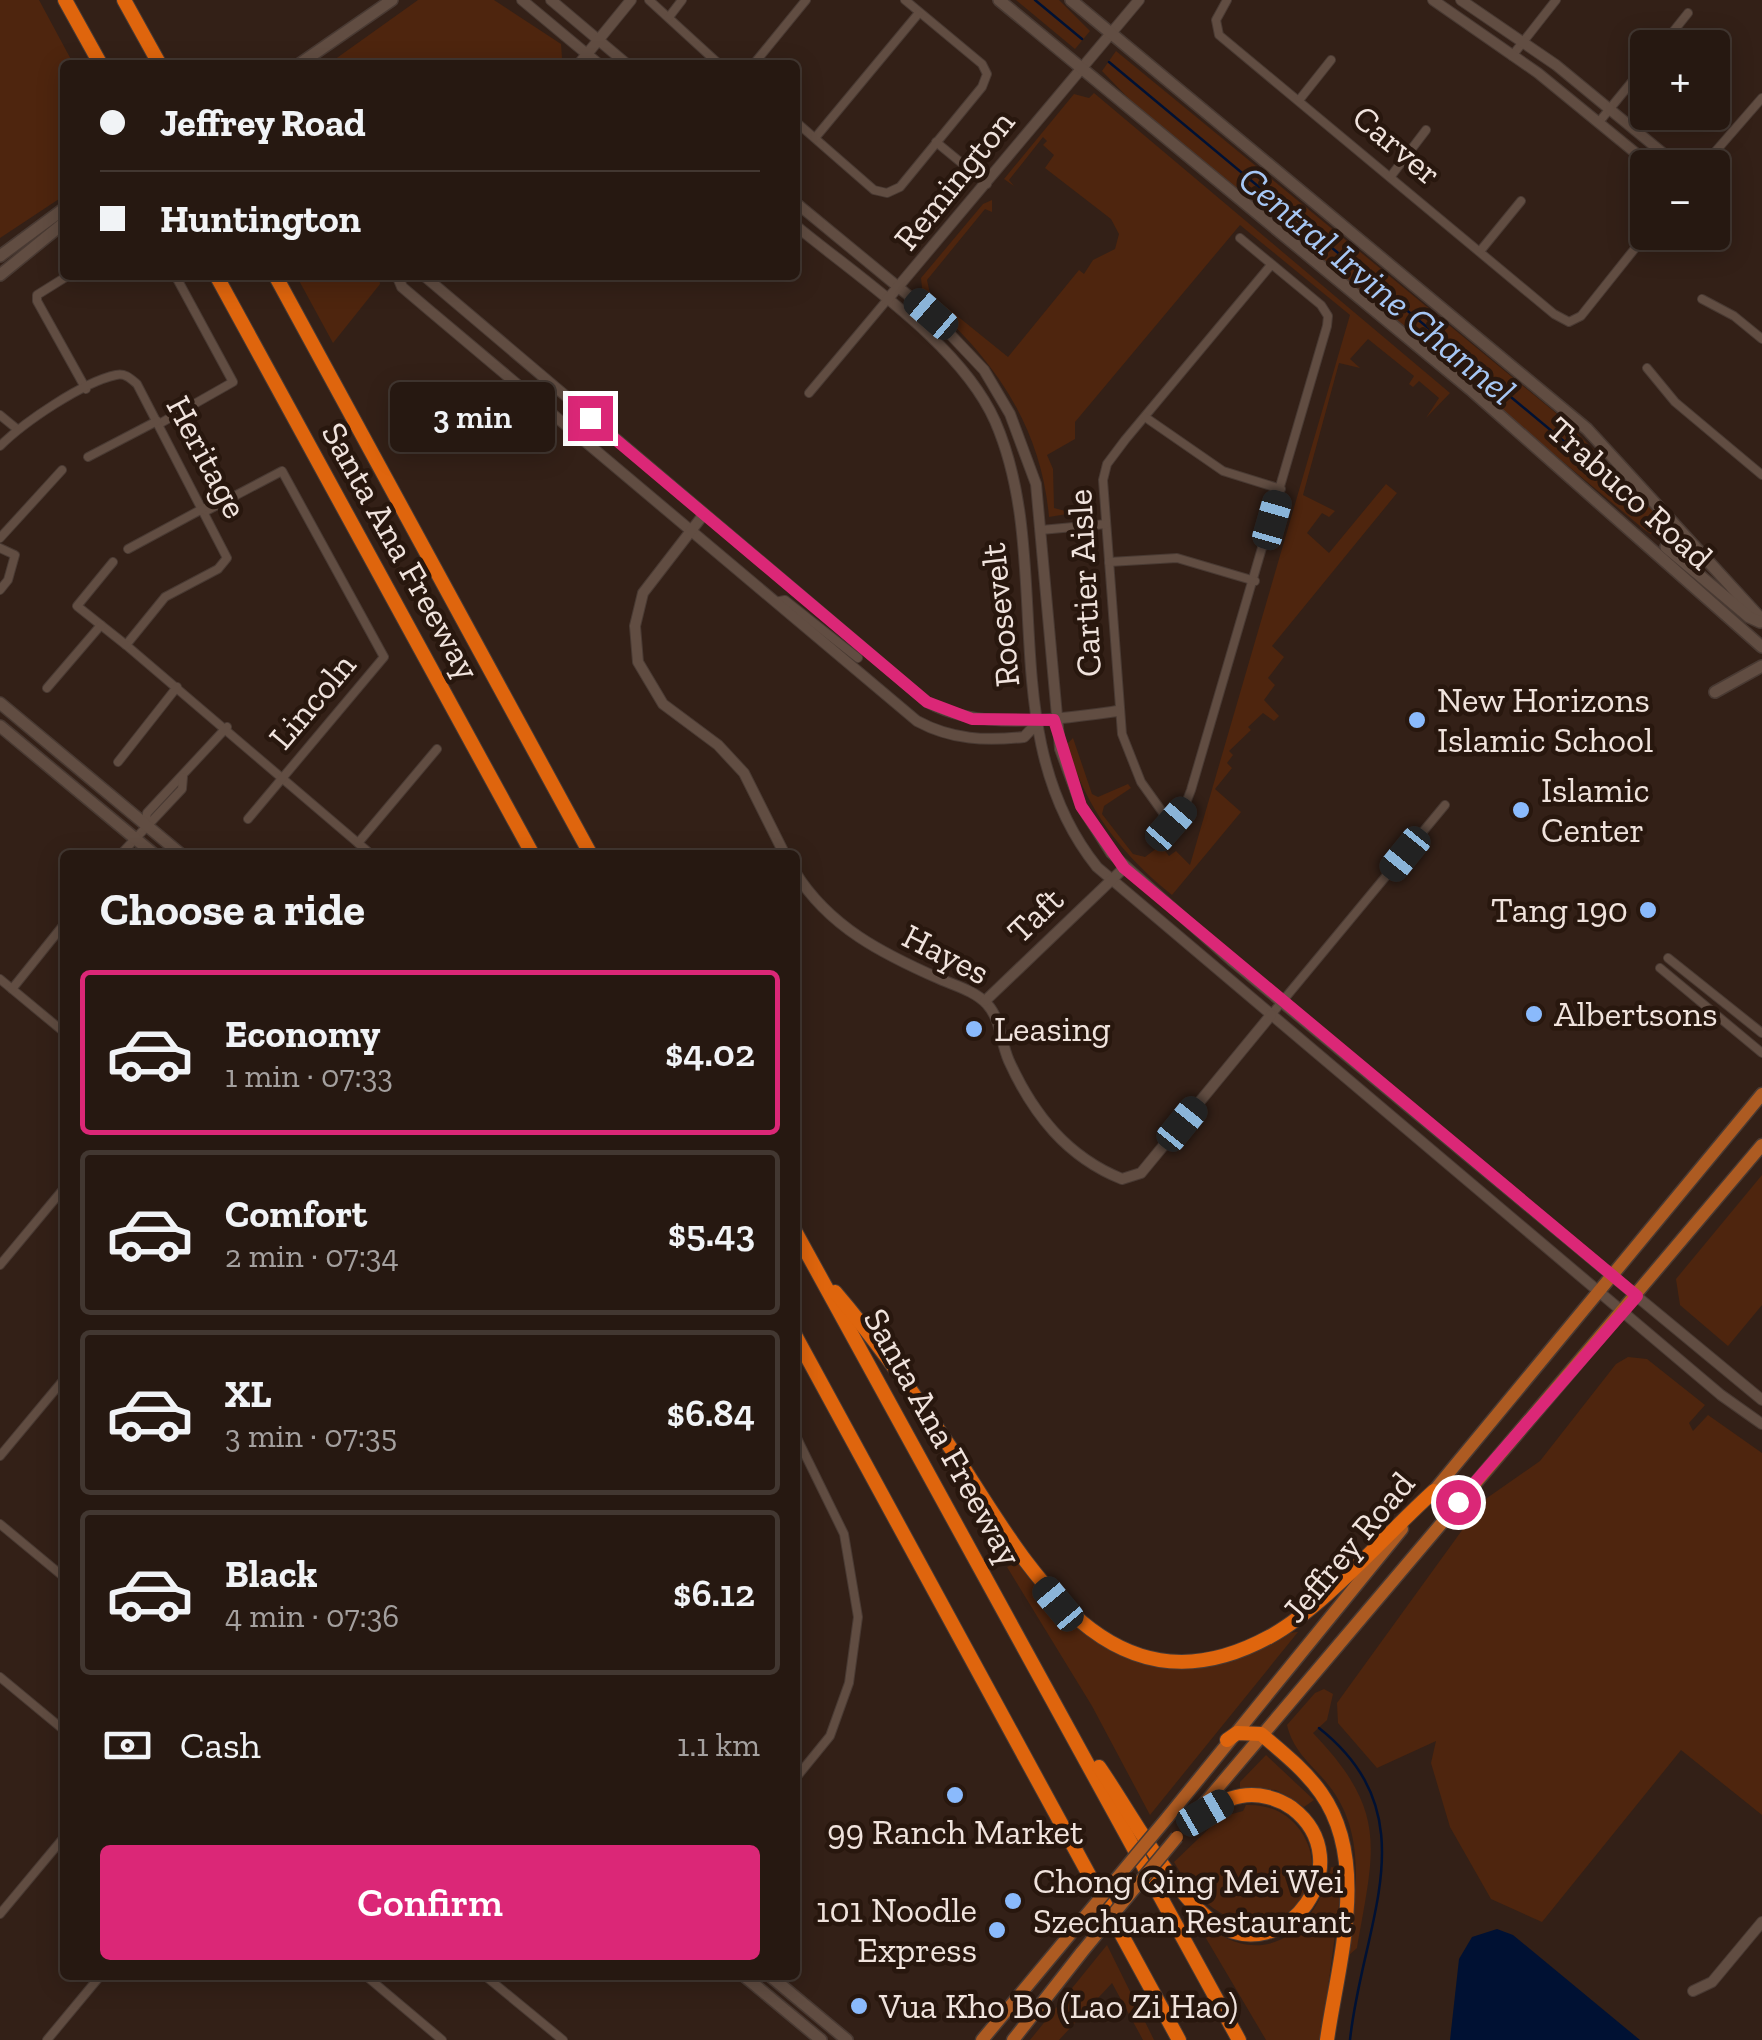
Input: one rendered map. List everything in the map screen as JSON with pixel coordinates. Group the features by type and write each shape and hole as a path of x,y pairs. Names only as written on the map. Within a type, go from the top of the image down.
{"highway":[{"path":"65,0 98,60"},
{"path":"124,0 157,60"},
{"name":"Santa Ana Freeway","path":"219,280 530,850"},
{"name":"Santa Ana Freeway","path":"278,280 588,850"},
{"name":"Santa Ana Freeway","path":"800,1241 1239,2040"},
{"path":"816,1269 888,1353 1036,1578 1078,1622 1128,1650 1182,1660 1233,1652 1266,1639 1313,1604 1434,1492"},
{"path":"800,1343 1179,2040"},
{"path":"1051,1696 1184,1893 1208,1919 1227,1930 1258,1934 1283,1927 1310,1902 1321,1875 1318,1845 1302,1818 1283,1802 1240,1796 1187,1824"},
{"path":"1227,1740 1237,1733 1261,1734 1324,1796 1346,1859 1346,1902 1327,2040"},
{"path":"1159,2001 1166,2040"}],"main road":[{"path":"305,60 392,0"},
{"name":"Trabuco Road","path":"999,0 1662,551 1762,646"},
{"name":"Trabuco Road","path":"1071,0 1587,430 1762,621"},
{"path":"0,256 60,212"},
{"path":"0,276 60,226"},
{"path":"1682,530 1662,551 1748,618 1762,621"},
{"path":"1715,692 1762,666"},
{"path":"0,703 176,850"},
{"path":"0,726 149,850"},
{"name":"Jeffrey Road","path":"982,2040 1762,1094"},
{"name":"Jeffrey Road","path":"1013,2040 1261,1734 1624,1312 1762,1145"},
{"path":"749,1980 821,2040"},
{"path":"776,1980 848,2040"}],"street":[{"path":"522,0 594,60"},
{"path":"550,0 622,60"},
{"path":"582,60 631,0"},
{"path":"649,0 715,60"},
{"path":"669,16 682,0"},
{"path":"757,60 806,0"},
{"path":"800,125 871,188 886,193 900,187 982,87 987,74 982,64 905,0"},
{"name":"Remington","path":"809,393 1139,0"},
{"name":"Carver","path":"1227,0 1216,20 1220,35 1569,322 1581,316 1634,250"},
{"path":"1433,0 1632,150"},
{"path":"1461,0 1611,107 1660,150"},
{"path":"1512,56 1556,0"},
{"path":"1674,30 1688,13"},
{"path":"816,138 918,14"},
{"path":"1300,98 1332,60"},
{"path":"1598,122 1630,84"},
{"path":"1717,150 1762,98"},
{"path":"1390,176 1426,130"},
{"path":"936,142 988,184"},
{"path":"1481,250 1521,201"},
{"name":"Roosevelt","path":"800,206 901,288 984,370 1010,414 1027,453 1041,530 1054,720 1081,806 1124,868 1762,1400"},
{"name":"Roosevelt","path":"800,229 941,348 994,418 1014,484 1038,722 1055,801 1084,850 1110,881 1762,1424"},
{"path":"1108,562 1177,558 1255,581 1328,316 1321,305 1240,238"},
{"name":"Cartier Aisle","path":"1255,581 1184,808 1171,824 1140,782 1118,711 1103,480 1107,464 1271,266"},
{"path":"61,280 37,295 38,301 86,389"},
{"path":"88,458 232,383 179,280"},
{"path":"399,280 402,288 775,602 927,702 949,713 978,720 1024,717 1038,722 1118,711"},
{"path":"429,280 704,514 858,658 918,721 948,734 982,740 1024,737 1038,722"},
{"path":"1702,299 1734,316 1762,339"},
{"path":"1646,368 1675,402 1761,472"},
{"name":"Heritage","path":"0,446 17,430 86,389 114,375 129,376 205,509 227,558 218,568 165,597 126,645"},
{"path":"0,415 17,430"},
{"path":"1146,417 1223,471 1281,489"},
{"path":"0,538 62,470"},
{"name":"Lincoln","path":"205,509 282,471 384,657 248,818"},
{"path":"128,549 205,509"},
{"path":"704,514 643,593 635,626 638,662 664,704 718,745 744,774 782,850"},
{"path":"1041,530 1106,524"},
{"path":"0,548 15,555 8,580 0,590"},
{"path":"112,562 77,606 226,727 366,850"},
{"path":"48,688 100,625"},
{"path":"118,762 178,687"},
{"path":"124,850 182,789 183,777 226,727"},
{"path":"358,844 437,749"},
{"path":"1271,1015 1445,805"},
{"name":"Taft","path":"985,1002 1124,868"},
{"name":"Hayes","path":"800,879 818,905 845,929 985,1002 1000,1024 1008,1058 1046,1125 1083,1158 1130,1180 1142,1174 1271,1015"},
{"path":"12,988 60,929"},
{"path":"1668,958 1762,1034"},
{"path":"1660,968 1762,1053"},
{"path":"0,979 60,1029"},
{"path":"1424,1145 1438,1129"},
{"path":"0,1266 60,1192"},
{"path":"0,1456 60,1384"},
{"path":"800,1453 844,1534 858,1618 848,1683 830,1736 800,1772"},
{"path":"0,1524 60,1574"},
{"path":"0,1676 60,1727"},
{"path":"0,1914 60,1842"},
{"path":"1693,1991 1712,1982 1762,1922"},
{"path":"47,2040 97,1980"},
{"path":"370,1980 442,2040"},
{"path":"490,1980 562,2040"}],"shaded area":[{"path":"0,0 39,0 71,60 60,60 60,198 0,238"},
{"path":"418,0 494,0 561,44 562,58 560,60 334,60"},
{"path":"1016,0 1059,0 1090,31 1075,49"},
{"path":"1116,51 1562,418 1665,521 1651,534 1646,531 1135,105 1102,71"},
{"path":"1094,93 1450,393 1426,418 1439,398 1419,381 1413,387 1409,384 1414,376 1368,339 1350,359 1360,368 1339,363 1303,495 1335,511 1329,517 1322,513 1307,533 1329,553 1386,484 1397,493 1272,646 1284,657 1268,678 1275,685 1264,700 1279,716 1274,721 1263,713 1248,727 1251,730 1229,751 1233,755 1227,763 1232,768 1215,789 1241,812 1172,895 1107,828 1084,789 1067,744 1073,738 1092,794 1098,797 1128,784 1131,788 1104,806 1102,814 1133,854 1145,857 1161,845 1169,856 1176,851 1190,865 1350,315 1240,225 1075,422 1075,439 1047,455 1053,469 1054,508 1073,513 1049,517 1036,452 1024,422 1009,394 971,343 923,297 921,278 983,204 992,200 992,212 985,209 927,280 930,294 1008,357 1079,270 1084,274 1093,260 1115,249 1119,234 1111,219 1045,168 1054,155 1043,145 1047,141 1043,137 1009,180 1014,186 1004,179 1074,94 1089,98"},
{"path":"299,280 380,280 380,284 333,343"},
{"path":"1762,1175 1762,1305 1728,1346 1680,1305 1676,1279"},
{"path":"1628,1357 1647,1359 1705,1405 1689,1423 1693,1431 1708,1415 1762,1453 1762,1815 1681,1750 1542,1922 1491,1899 1450,1827 1431,1763 1436,1741 1377,1768 1338,1723 1337,1703 1487,1498 1540,1461 1616,1364"},
{"path":"1017,1562 1058,1611 1081,1631 1133,1659 1162,1666 1193,1667 1227,1661 1298,1632 1150,1815 1092,1706 1007,1567"},
{"path":"1324,1689 1333,1694 1327,1720 1313,1733 1354,1786 1370,1833 1371,1857 1363,1914 1357,1948 1349,1955 1356,1873 1351,1832 1335,1794 1301,1754 1287,1725 1315,1693"},
{"path":"1266,1755 1314,1800 1304,1807 1276,1790 1240,1788 1240,1782"},
{"path":"1246,1805 1269,1808 1289,1818 1300,1830 1311,1856 1310,1881 1299,1902 1280,1916 1256,1922 1228,1917 1200,1897 1174,1862 1221,1817 1243,1811"},
{"path":"1331,1867 1340,1868 1340,1897 1321,2040 1266,2040 1197,1923 1239,1943 1273,1943 1300,1926 1311,1913"},
{"path":"1107,1945 1154,2040 1143,2040 1112,1983 1059,2040 1030,2040"}],"water":[{"path":"1497,1929 1513,1935 1640,2040 1450,2040 1459,1959 1472,1937"}],"waterway":[{"name":"Central Irvine Channel","path":"1035,0 1082,39"},
{"name":"Central Irvine Channel","path":"1109,62 1644,508"},
{"path":"1319,1728 1353,1762 1373,1798 1381,1835 1381,1874 1350,2040"}],"place":[{"name":"New Horizons Islamic School","path":"1417,720"},
{"name":"Islamic Center","path":"1521,810"},
{"name":"Tang 190","path":"1648,910"},
{"name":"Albertsons","path":"1534,1014"},
{"name":"Leasing","path":"974,1029"},
{"name":"99 Ranch Market","path":"955,1795"},
{"name":"Chong Qing Mei Wei Szechuan Restaurant","path":"1013,1901"},
{"name":"101 Noodle Express","path":"997,1930"},
{"name":"Vua Kho Bo (Lao Zi Hao)","path":"859,2006"}],"route":[{"path":"590,418 927,702 972,719 1054,720 1072,788 1090,823 1124,868 1637,1296 1458,1502"}]}
